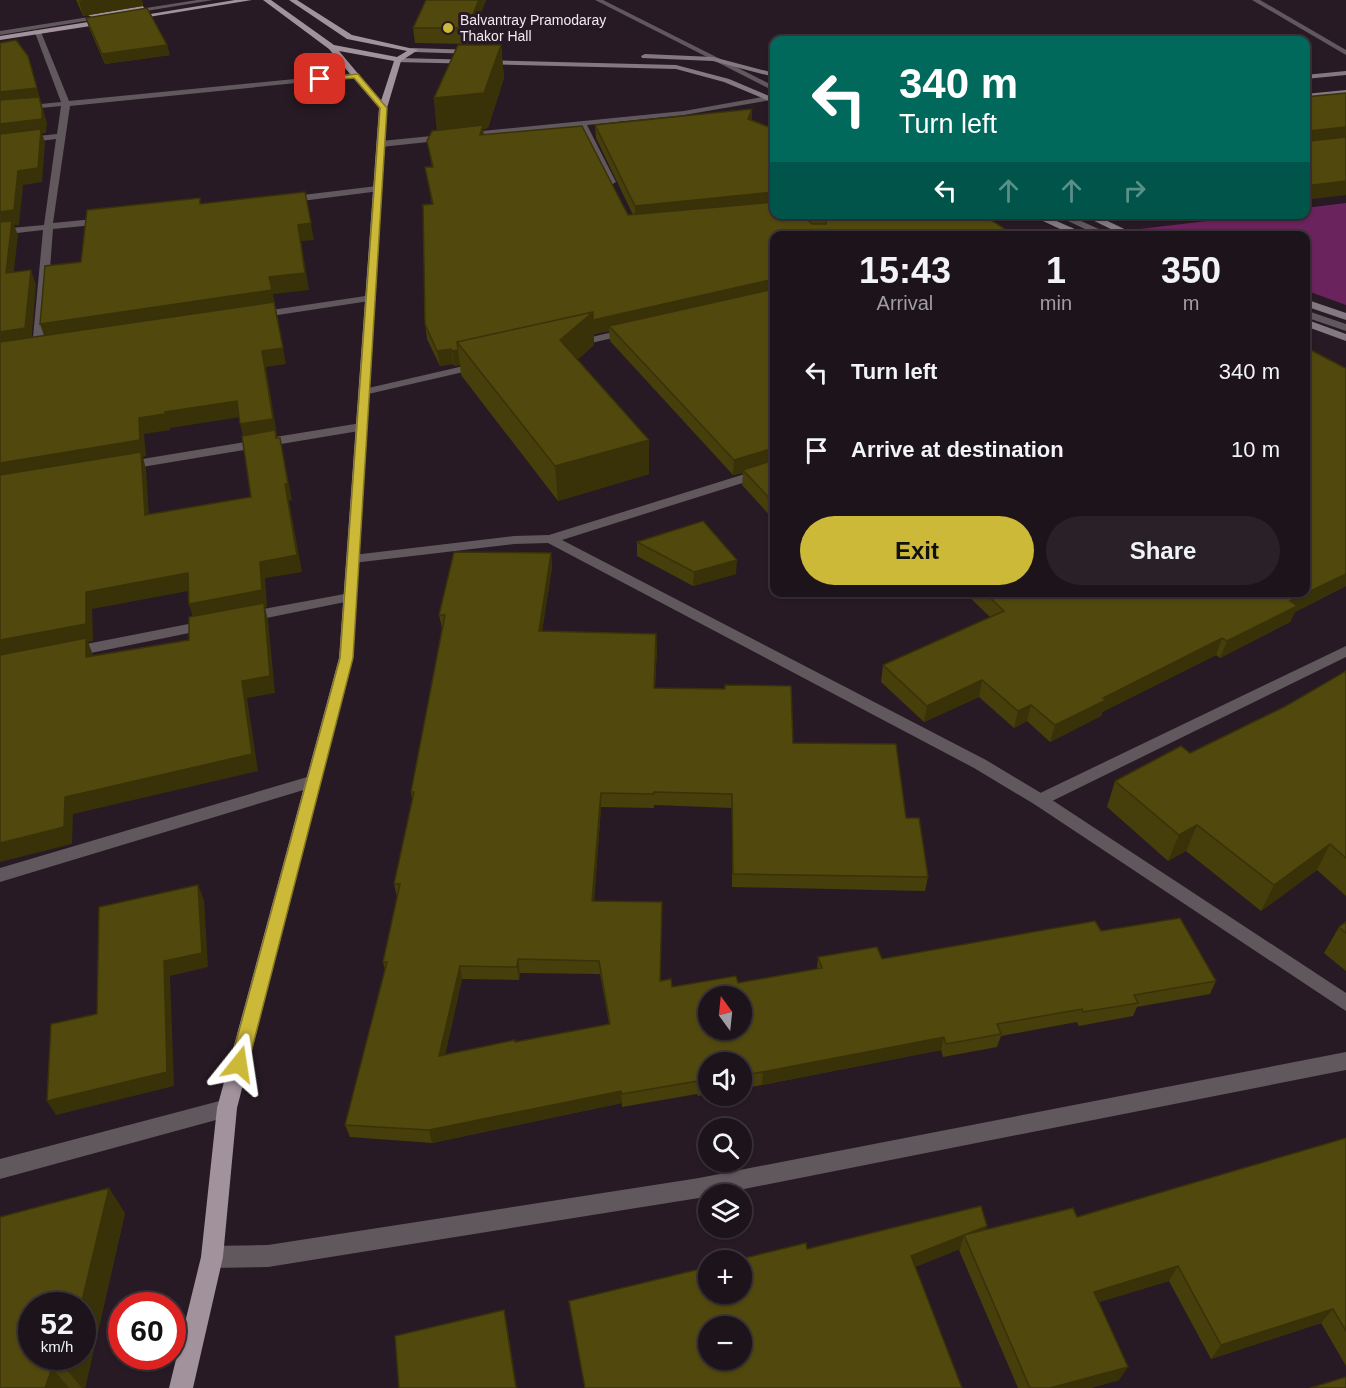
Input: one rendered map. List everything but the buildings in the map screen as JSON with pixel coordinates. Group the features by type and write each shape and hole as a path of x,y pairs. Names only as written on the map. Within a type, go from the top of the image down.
{"main road":[{"path":"0,33 182,0"},
{"path":"0,33 37,32 249,0"},
{"path":"266,0 332,47 383,108"},
{"path":"291,0 350,37 414,50 489,52"},
{"path":"332,47 398,60 676,67 711,74 742,84 770,98"},
{"path":"180,1388 212,1257 227,1107 346,658 383,108 398,60 414,50"},
{"path":"630,55 713,59 770,74"},
{"path":"1310,77 1346,73"},
{"path":"1310,96 1346,92"},
{"path":"1044,219 1071,230"},
{"path":"1095,219 1123,231"},
{"path":"1310,304 1346,318"},
{"path":"1310,324 1346,338"}],"street":[{"path":"0,33 210,0"},
{"path":"598,0 770,87"},
{"path":"1255,0 1346,53"},
{"path":"37,32 66,103 48,227 39,348"},
{"path":"0,110 356,75"},
{"path":"381,144 684,113 770,99"},
{"path":"582,123 616,194"},
{"path":"0,143 61,136"},
{"path":"277,201 377,189"},
{"path":"1070,219 1097,231"},
{"path":"0,232 115,220"},
{"path":"1067,231 1071,230"},
{"path":"245,317 372,298"},
{"path":"1310,315 1346,328"},
{"path":"557,348 637,329"},
{"path":"364,392 489,363"},
{"path":"117,468 361,427"},
{"path":"352,559 513,540 550,539 770,470"},
{"path":"550,539 980,764 1040,800 1346,1003"},
{"path":"58,654 350,597"},
{"path":"1040,800 1346,651"},
{"path":"0,875 314,781"},
{"path":"212,1257 268,1256 699,1188 1346,1061"},
{"path":"0,1169 227,1107"}],"shaded area":[{"path":"1346,203 1346,305 1310,292 1310,231 1145,231 1140,229 1223,219 1310,219 1310,207"}],"place":[{"name":"Balvantray Pramodaray Thakor Hall","path":"448,28"}],"route":[{"path":"239,1064 346,658 383,108 356,75 320,79"}]}
